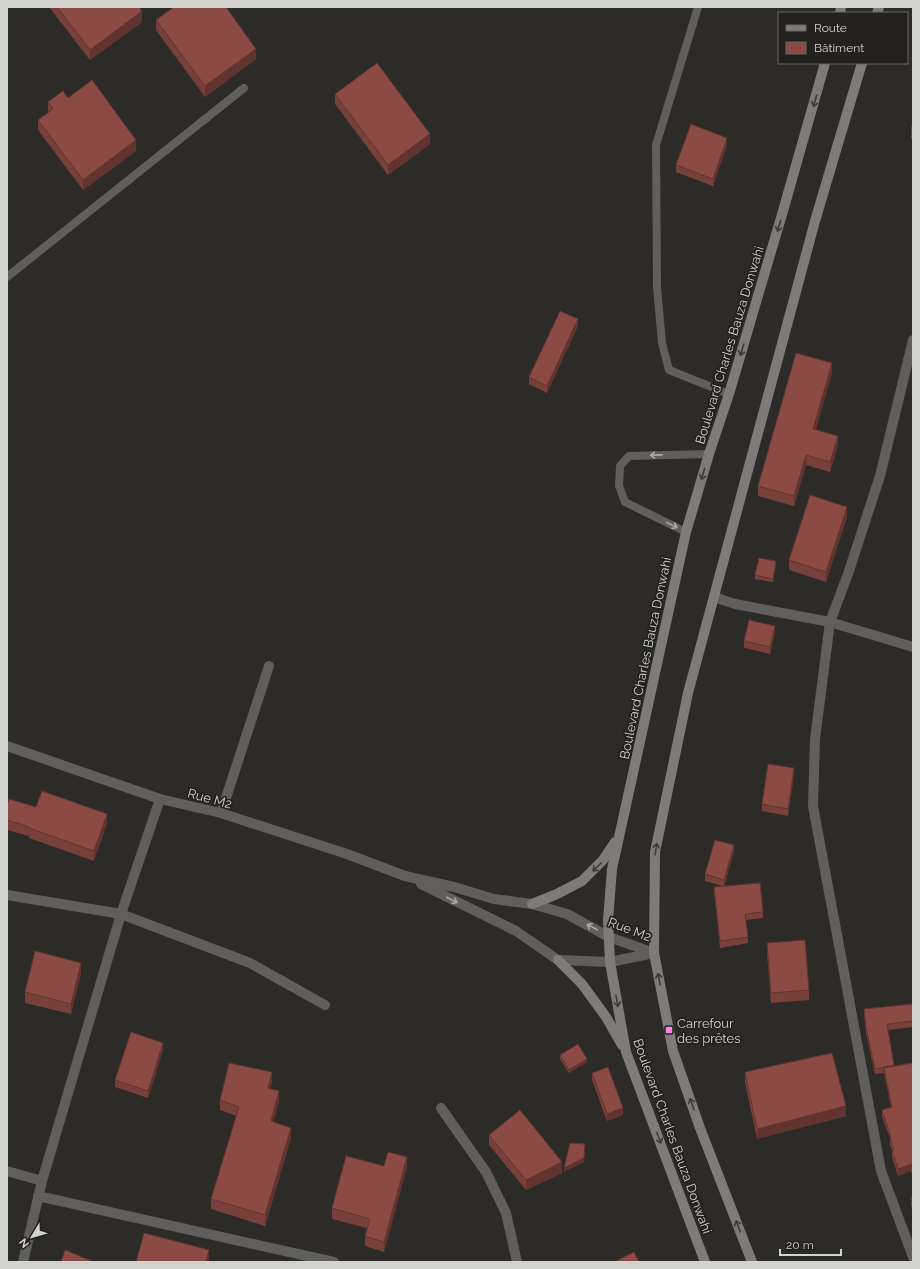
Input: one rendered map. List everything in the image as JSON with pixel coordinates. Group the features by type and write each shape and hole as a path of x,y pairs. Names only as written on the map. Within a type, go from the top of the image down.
{"main road":[{"name":"Boulevard Charles Bauza Donwahi","path":"705,1262 626,1052 610,962 608,920 612,869 686,532 709,454 729,394 825,64"},
{"path":"752,1262 700,1128 673,1051 654,953 655,852 688,693 815,221 862,64"},
{"path":"532,904 557,894 582,881 603,860 619,835"},
{"path":"558,960 582,984 606,1017 626,1052"}],"street":[{"path":"913,340 880,476 848,574 830,622 815,739 812,806 881,1171 913,1257"},
{"path":"714,597 735,604 830,622 913,647"},
{"path":"221,813 269,666"},
{"name":"Rue M2","path":"7,746 160,799 221,813 347,854 405,876 516,931 558,960 610,962 654,953"},
{"path":"23,1262 42,1181 121,914 160,799"},
{"name":"Rue M2","path":"405,876 454,887 494,899 532,904 567,914 609,937 654,953"},
{"path":"7,895 121,914 250,963 324,1005"},
{"path":"442,1108 486,1172 506,1213 517,1262"},
{"path":"7,1171 42,1181"},
{"path":"38,1196 334,1262"}],"lane":[{"path":"698,7 656,145 657,287 662,343 669,370 729,394"},
{"path":"7,277 244,88"},
{"path":"686,532 624,502 619,486 620,466 629,456 709,454"}],"building":[{"path":"57,7 139,7 142,11 90,50"},
{"path":"174,7 226,7 256,49 205,86 156,20"},
{"path":"377,63 430,134 388,165 335,94"},
{"path":"92,80 136,140 83,180 38,120 53,109 48,102 63,91 68,98"},
{"path":"691,124 727,138 713,179 676,165"},
{"path":"560,311 578,319 547,386 529,377"},
{"path":"796,353 832,363 813,429 838,436 830,462 806,455 794,496 758,486"},
{"path":"810,495 847,507 826,572 789,560"},
{"path":"759,558 776,561 773,579 755,575"},
{"path":"749,620 775,626 770,647 744,641"},
{"path":"768,764 794,768 788,809 762,804"},
{"path":"42,791 107,814 94,851 7,820 7,805 9,799 36,807"},
{"path":"715,840 734,845 724,880 705,874"},
{"path":"760,883 763,912 745,914 748,937 720,941 714,887"},
{"path":"805,940 809,990 771,993 767,943"},
{"path":"35,951 81,963 71,1004 25,992"},
{"path":"913,1004 913,1021 887,1024 894,1065 875,1069 866,1027 864,1009"},
{"path":"131,1032 163,1043 148,1091 115,1080"},
{"path":"578,1044 587,1059 569,1070 560,1055"},
{"path":"832,1053 846,1106 757,1129 745,1072"},
{"path":"229,1063 272,1072 268,1088 279,1091 271,1121 291,1128 265,1215 211,1199 239,1107 220,1100"},
{"path":"913,1063 913,1171 911,1164 898,1169 892,1150 894,1150 891,1137 882,1110 892,1107 884,1068"},
{"path":"608,1067 623,1108 607,1114 592,1073"},
{"path":"520,1110 562,1162 526,1180 489,1135"},
{"path":"570,1143 585,1144 584,1158 564,1168"},
{"path":"388,1152 407,1157 384,1242 365,1236 370,1219 332,1208 346,1156 384,1166"},
{"path":"144,1233 209,1250 206,1262 136,1262"},
{"path":"65,1250 94,1262 61,1262"},
{"path":"634,1252 639,1262 614,1262"}],"place":[{"name":"Carrefour des prêtes","path":"669,1030"}]}
